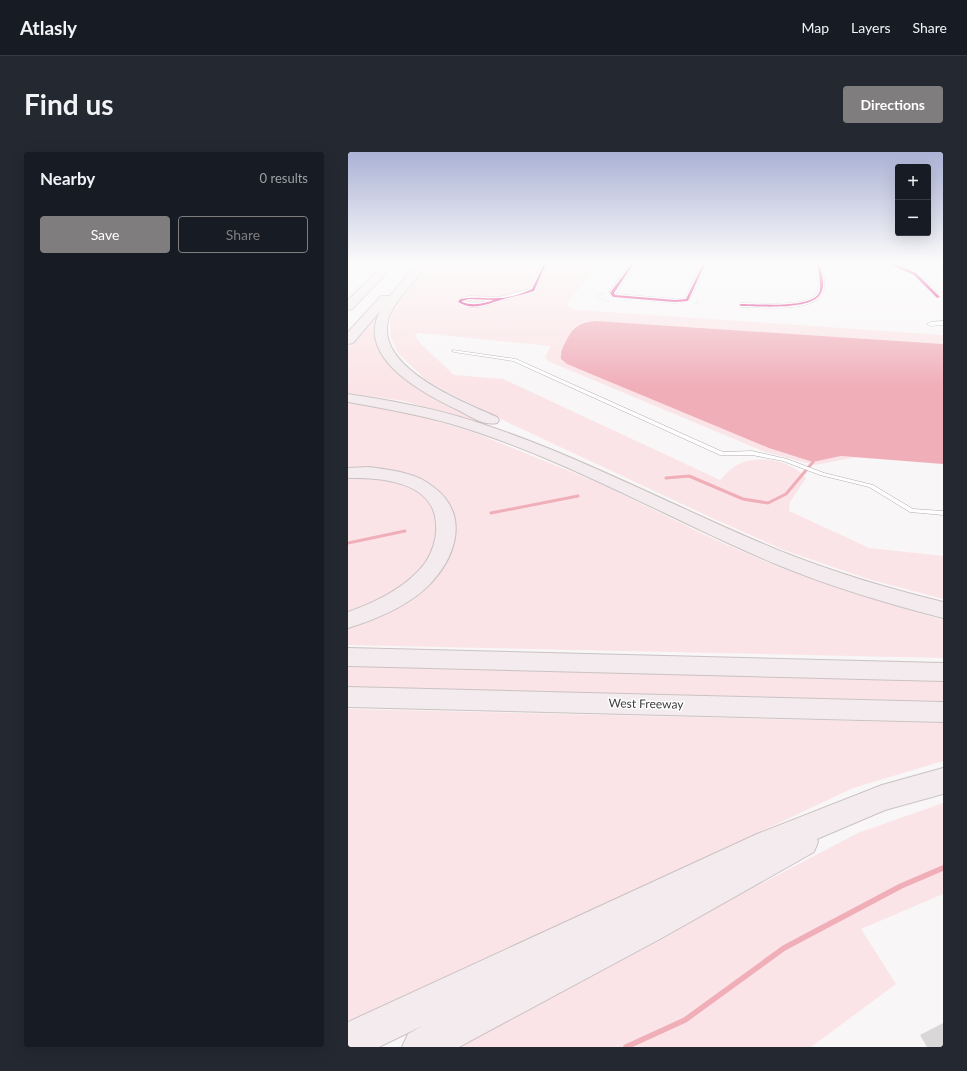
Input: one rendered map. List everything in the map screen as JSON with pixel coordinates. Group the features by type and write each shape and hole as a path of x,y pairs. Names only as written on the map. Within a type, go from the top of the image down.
{"highway":[{"path":"348,325 368,304"},
{"path":"348,340 381,304"},
{"path":"391,304 382,321 382,342 388,355 404,372 435,393 629,490"},
{"path":"348,398 410,408 468,424 548,455 629,490 728,536 802,567 844,582 943,610"},
{"path":"348,472 396,476 416,483 430,492 440,502 448,520 447,535 438,558 417,584 387,604 348,620"},
{"path":"348,657 943,672"},
{"name":"West Freeway","path":"348,697 943,712"},
{"path":"348,1042 768,844 882,798 943,781"},
{"path":"421,1047 648,927 808,839 884,804 943,781"}],"street":[{"path":"741,305 795,304"},
{"path":"931,324 943,323"}],"lane":[{"path":"454,351 514,360 722,454 752,453 785,460 822,474 871,486 912,511 943,513"}],"shaded area":[{"path":"399,304 567,304 570,308 579,310 943,335 943,344 596,321 580,324 572,329 813,462 841,456 857,457 815,465 765,452 548,361 545,357 551,346 419,333 415,335 420,343 454,375 503,379 720,480 735,466 755,460 774,461 792,467 806,478 790,502 789,511 869,548 943,556 943,599 868,579 784,550 505,421 449,393 425,379 398,353 391,338 390,322 393,312"},
{"path":"383,311 380,343 428,393 486,424 483,425 404,401 348,393 348,347 379,312"},
{"path":"596,321 943,344 943,464 841,456 813,462 769,448 567,364 561,359 561,354 569,336 581,324"},
{"path":"348,401 401,410 475,433 599,483 707,536 778,567 846,591 943,620 943,658 348,645 348,625 444,555 431,487 348,470"},
{"path":"348,476 369,476 407,484 434,503 440,518 434,549 417,573 390,594 348,614"},
{"path":"348,666 943,681 943,701 348,687"},
{"path":"348,709 943,723 943,761 853,788 348,1026"},
{"path":"943,803 943,894 861,929 896,984 811,1047 449,1047 858,833"}],"building":[{"path":"943,1023 943,1047 927,1047 920,1035"}],"waterway":[{"path":"666,478 689,476 743,499 768,503 786,494 813,462"},
{"path":"491,513 578,496"},
{"path":"348,543 405,531"},
{"path":"626,1047 685,1020 784,948 901,886 943,868"}],"cycle path":[{"path":"464,304 475,305 486,304"},
{"path":"741,305 771,306 798,304"}]}
